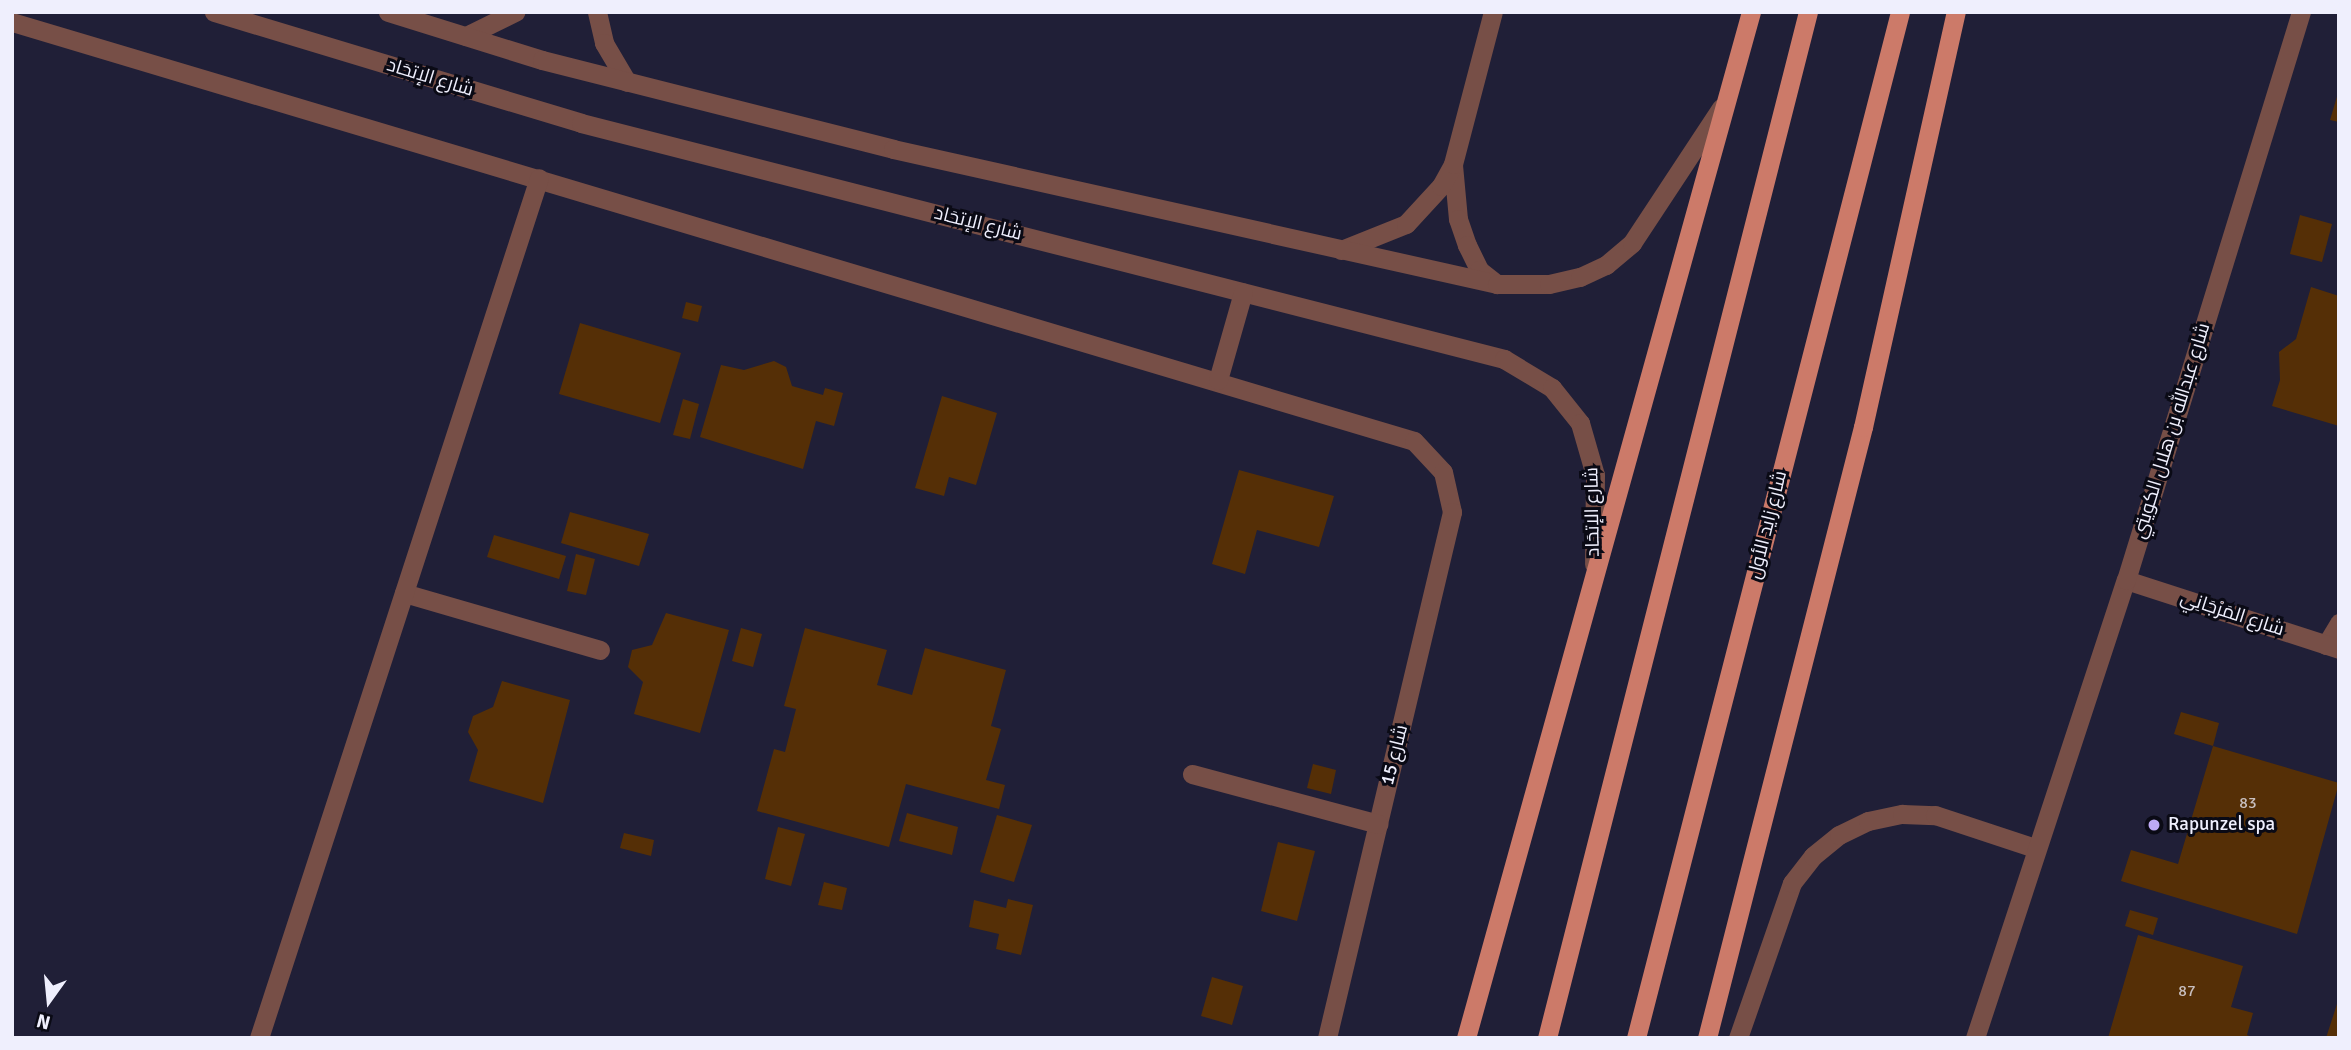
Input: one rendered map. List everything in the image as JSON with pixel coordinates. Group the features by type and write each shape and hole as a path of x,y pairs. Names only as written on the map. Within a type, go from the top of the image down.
{"main road":[{"path":"1466,1038 1721,108 1751,12"},
{"path":"1547,1038 1808,12"},
{"name":"شارع زايد الأول","path":"1636,1038 1900,12"},
{"path":"1707,1038 1863,428 1956,12"}],"street":[{"name":"شارع الإتحَاد","path":"214,12 581,123 1483,352 1522,368 1552,388 1580,423 1592,456 1594,570"},
{"path":"388,12 627,82 893,149 1497,284 1549,284 1580,277 1606,265 1632,243 1721,108"},
{"path":"466,36 515,12"},
{"path":"597,12 604,43 627,82"},
{"path":"1341,250 1406,224 1441,186 1453,164 1493,12"},
{"name":"شارع عبدالله بن هلال الكويتي","path":"1975,1038 2035,848 2126,580 2301,12"},
{"path":"12,22 1218,380 1243,292"},
{"path":"1453,164 1458,219 1467,245 1479,270 1497,284"},
{"path":"258,1038 539,178"},
{"name":"شارع 15","path":"1218,380 1393,431 1414,441 1443,472 1452,512 1326,1038"},
{"name":"شارع المَرْجَانِي","path":"2126,580 2332,647"},
{"path":"404,593 600,650"},
{"path":"2332,647 2339,623"},
{"path":"1192,774 1378,824"},
{"path":"1738,1038 1792,883 1813,856 1839,835 1880,818 1935,815 2035,848"}],"building":[{"path":"2339,90 2339,122 2330,120"},
{"path":"2300,215 2332,224 2322,262 2290,254"},
{"path":"2311,287 2339,296 2339,426 2272,406 2280,380 2279,352 2296,339"},
{"path":"686,302 702,306 698,322 682,318"},
{"path":"580,323 681,353 660,423 559,394"},
{"path":"774,361 786,367 792,386 823,395 825,388 843,393 834,426 816,421 803,469 700,437 721,365 744,370"},
{"path":"942,396 997,413 976,485 949,477 944,496 915,488"},
{"path":"683,399 699,404 690,439 673,435"},
{"path":"1239,470 1334,496 1319,547 1257,530 1245,574 1212,564"},
{"path":"570,512 649,534 639,566 561,543"},
{"path":"494,535 566,556 559,579 487,557"},
{"path":"576,554 595,559 586,595 567,591"},
{"path":"666,613 729,630 700,733 634,714 643,682 628,667 632,650 652,645"},
{"path":"741,628 762,634 753,667 732,661"},
{"path":"805,628 887,650 877,685 912,695 925,648 1006,670 991,726 1001,729 986,780 1005,785 999,809 906,784 889,847 757,811 774,749 785,752 796,709 784,706"},
{"path":"502,681 570,700 543,803 469,781 478,750 468,732 473,716 493,707"},
{"path":"2181,712 2219,723 2213,746 2174,734"},
{"path":"2213,746 2339,783 2297,934 2121,881 2131,850 2178,864"},
{"path":"1313,764 1336,770 1331,794 1307,788"},
{"path":"907,813 958,827 952,855 899,841"},
{"path":"997,815 1032,825 1014,882 980,872"},
{"path":"778,827 805,834 791,886 765,879"},
{"path":"624,833 654,840 651,856 620,848"},
{"path":"1278,842 1315,851 1297,921 1261,911"},
{"path":"824,882 847,888 842,910 818,905"},
{"path":"1008,899 1033,905 1021,955 996,949 999,934 969,927 974,900 1006,908"},
{"path":"2130,910 2158,918 2153,935 2125,926"},
{"path":"2138,935 2243,966 2231,1007 2253,1013 2247,1035 2254,1038 2108,1038"},
{"path":"1212,977 1243,986 1232,1025 1201,1016"},
{"path":"2338,1001 2339,1038 2326,1038"}],"place":[{"name":"Rapunzel spa","path":"2154,825"}]}
